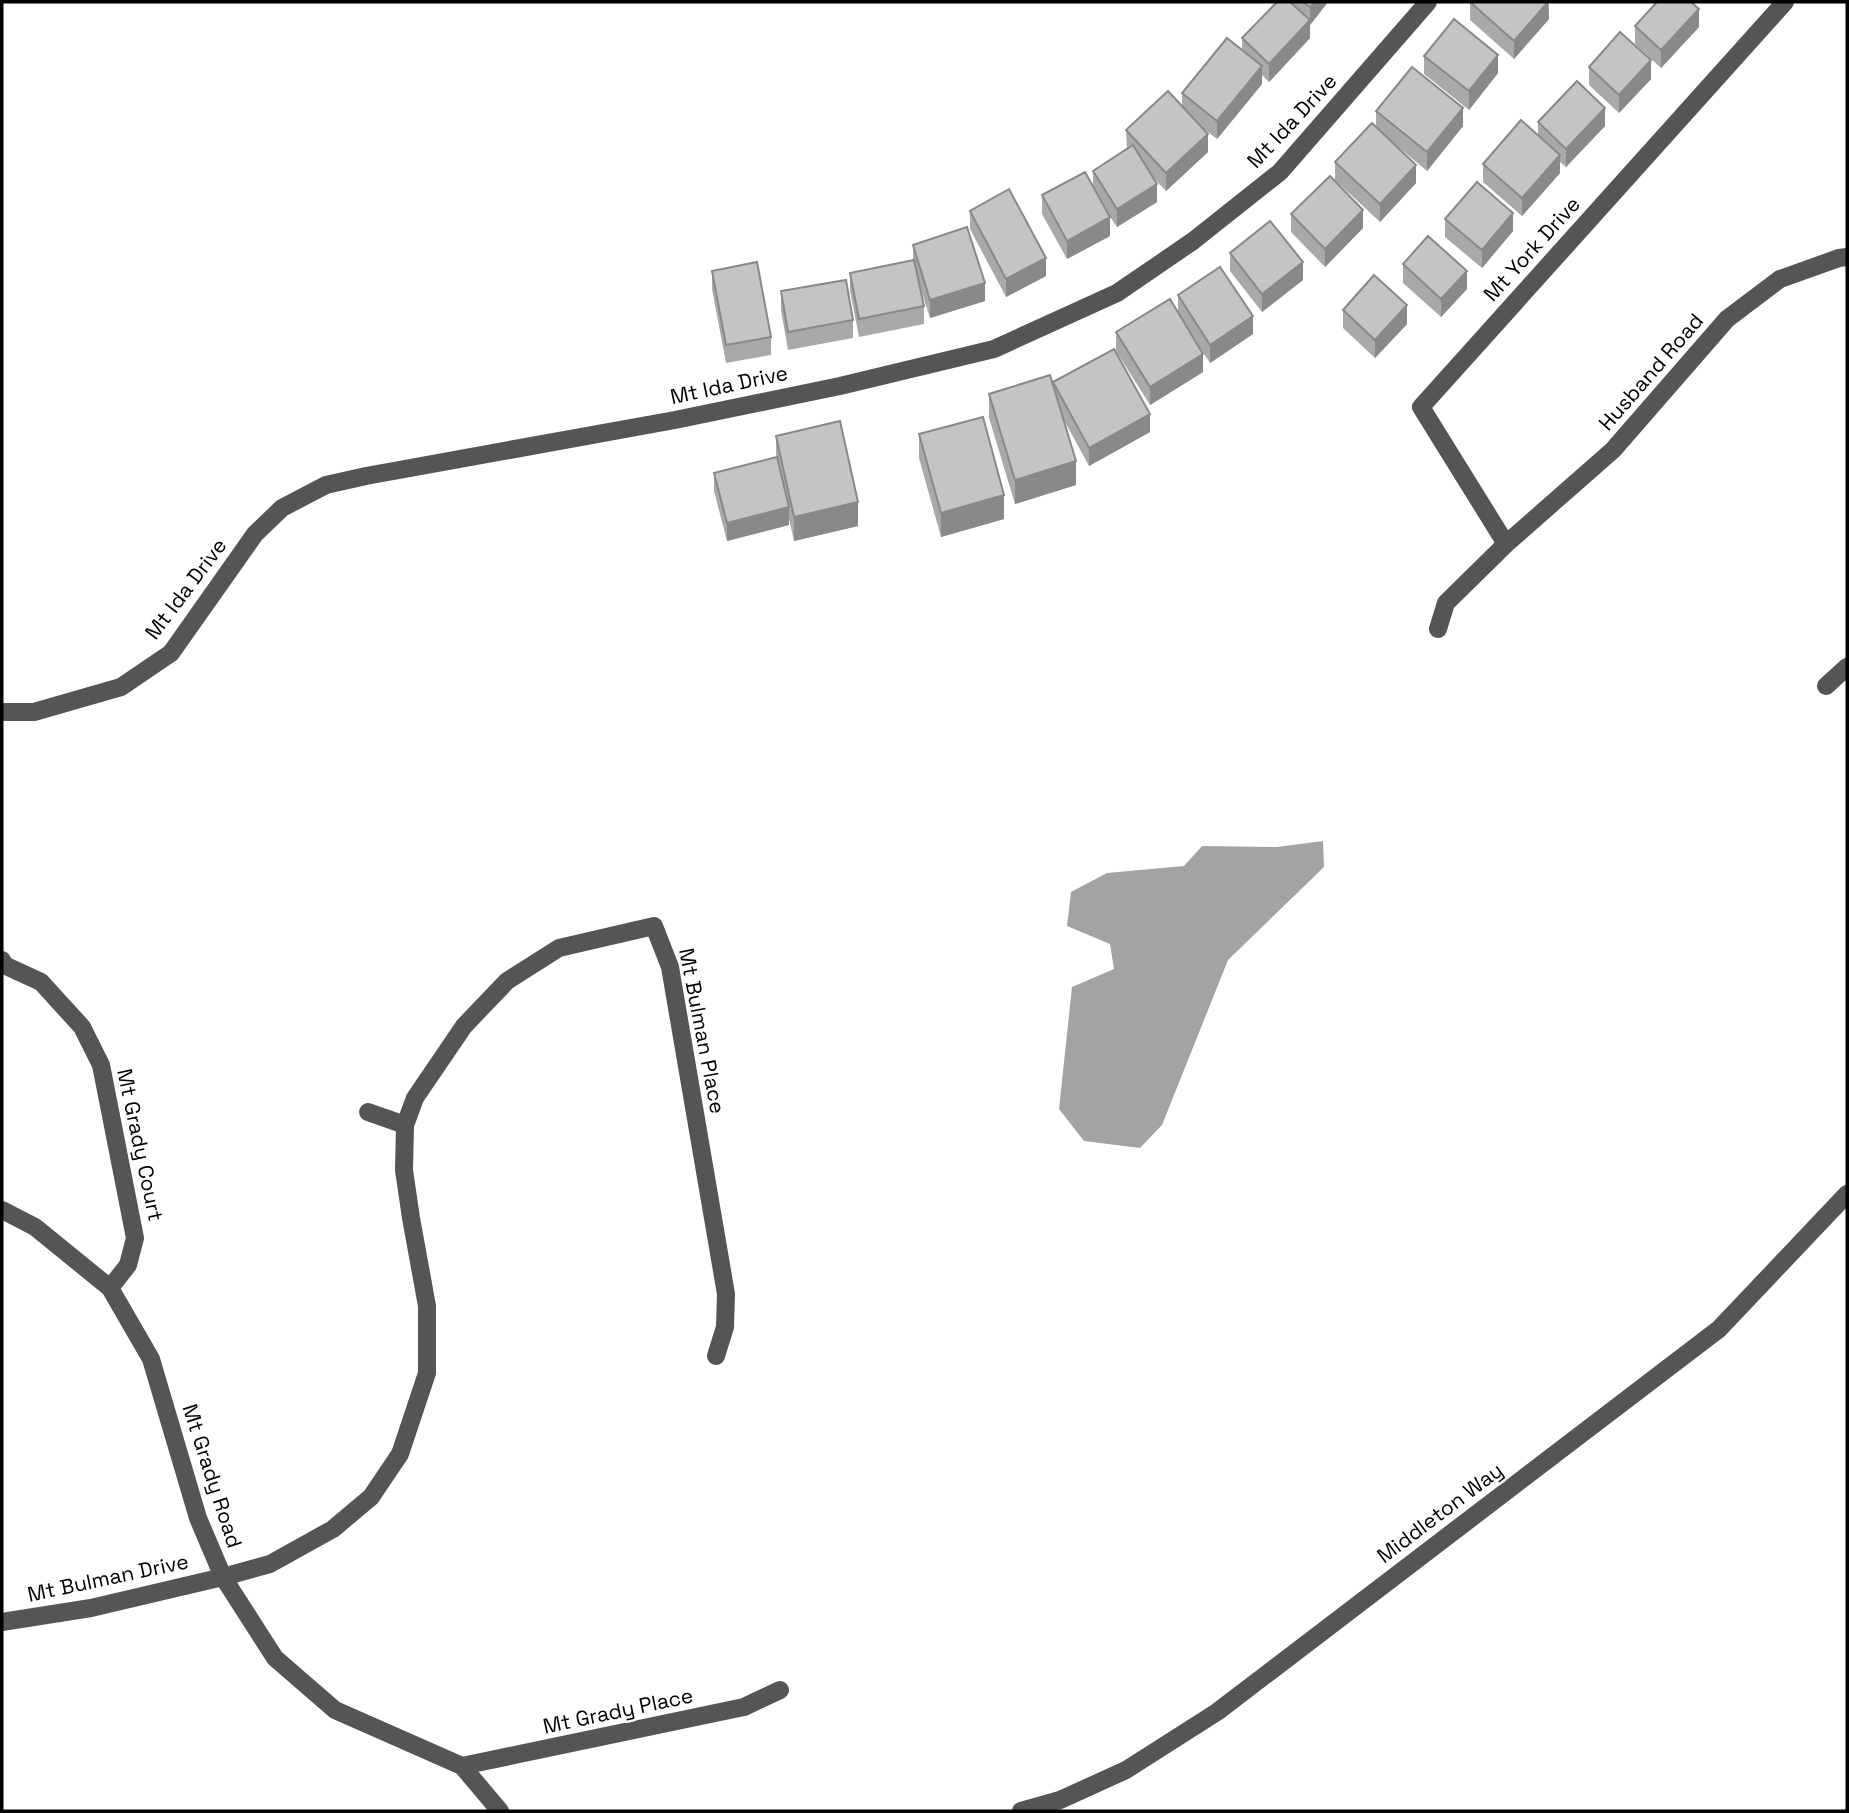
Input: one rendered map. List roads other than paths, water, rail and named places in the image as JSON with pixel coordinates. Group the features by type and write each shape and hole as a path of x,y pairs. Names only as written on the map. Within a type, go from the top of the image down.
{"street":[{"name":"Mt Ida Drive","path":"2,712 34,712 121,687 171,653 255,534 282,508 326,485 675,420 840,386 993,349 1117,293 1193,241 1280,172 1428,2"},
{"name":"Mt York Drive","path":"1506,544 1421,407 1785,2"},
{"name":"Husband Road","path":"1438,629 1446,603 1506,544 1613,450 1727,319 1780,279 1847,257"},
{"path":"1826,686 1847,667"},
{"name":"Mt Bulman Place","path":"223,1577 270,1564 333,1529 370,1497 400,1454 427,1373 427,1306 404,1170 405,1125 415,1098 464,1026 507,981 559,948 654,926 670,967 726,1294 725,1327 716,1356"},
{"name":"Mt Grady Court","path":"2,960 4,965 41,982 82,1027 101,1065 135,1238 128,1265 110,1287"},
{"path":"368,1112 405,1125"},
{"name":"Middleton Way","path":"1021,1811 1060,1800 1126,1770 1217,1712 1719,1329 1847,1194"},
{"name":"Mt Grady Road","path":"2,1210 35,1227 110,1287 151,1359 198,1518 223,1577 275,1658 335,1710 462,1766 500,1811"},
{"name":"Mt Bulman Drive","path":"2,1622 91,1608 223,1577"},
{"name":"Mt Grady Place","path":"462,1766 744,1707 780,1690"}]}
